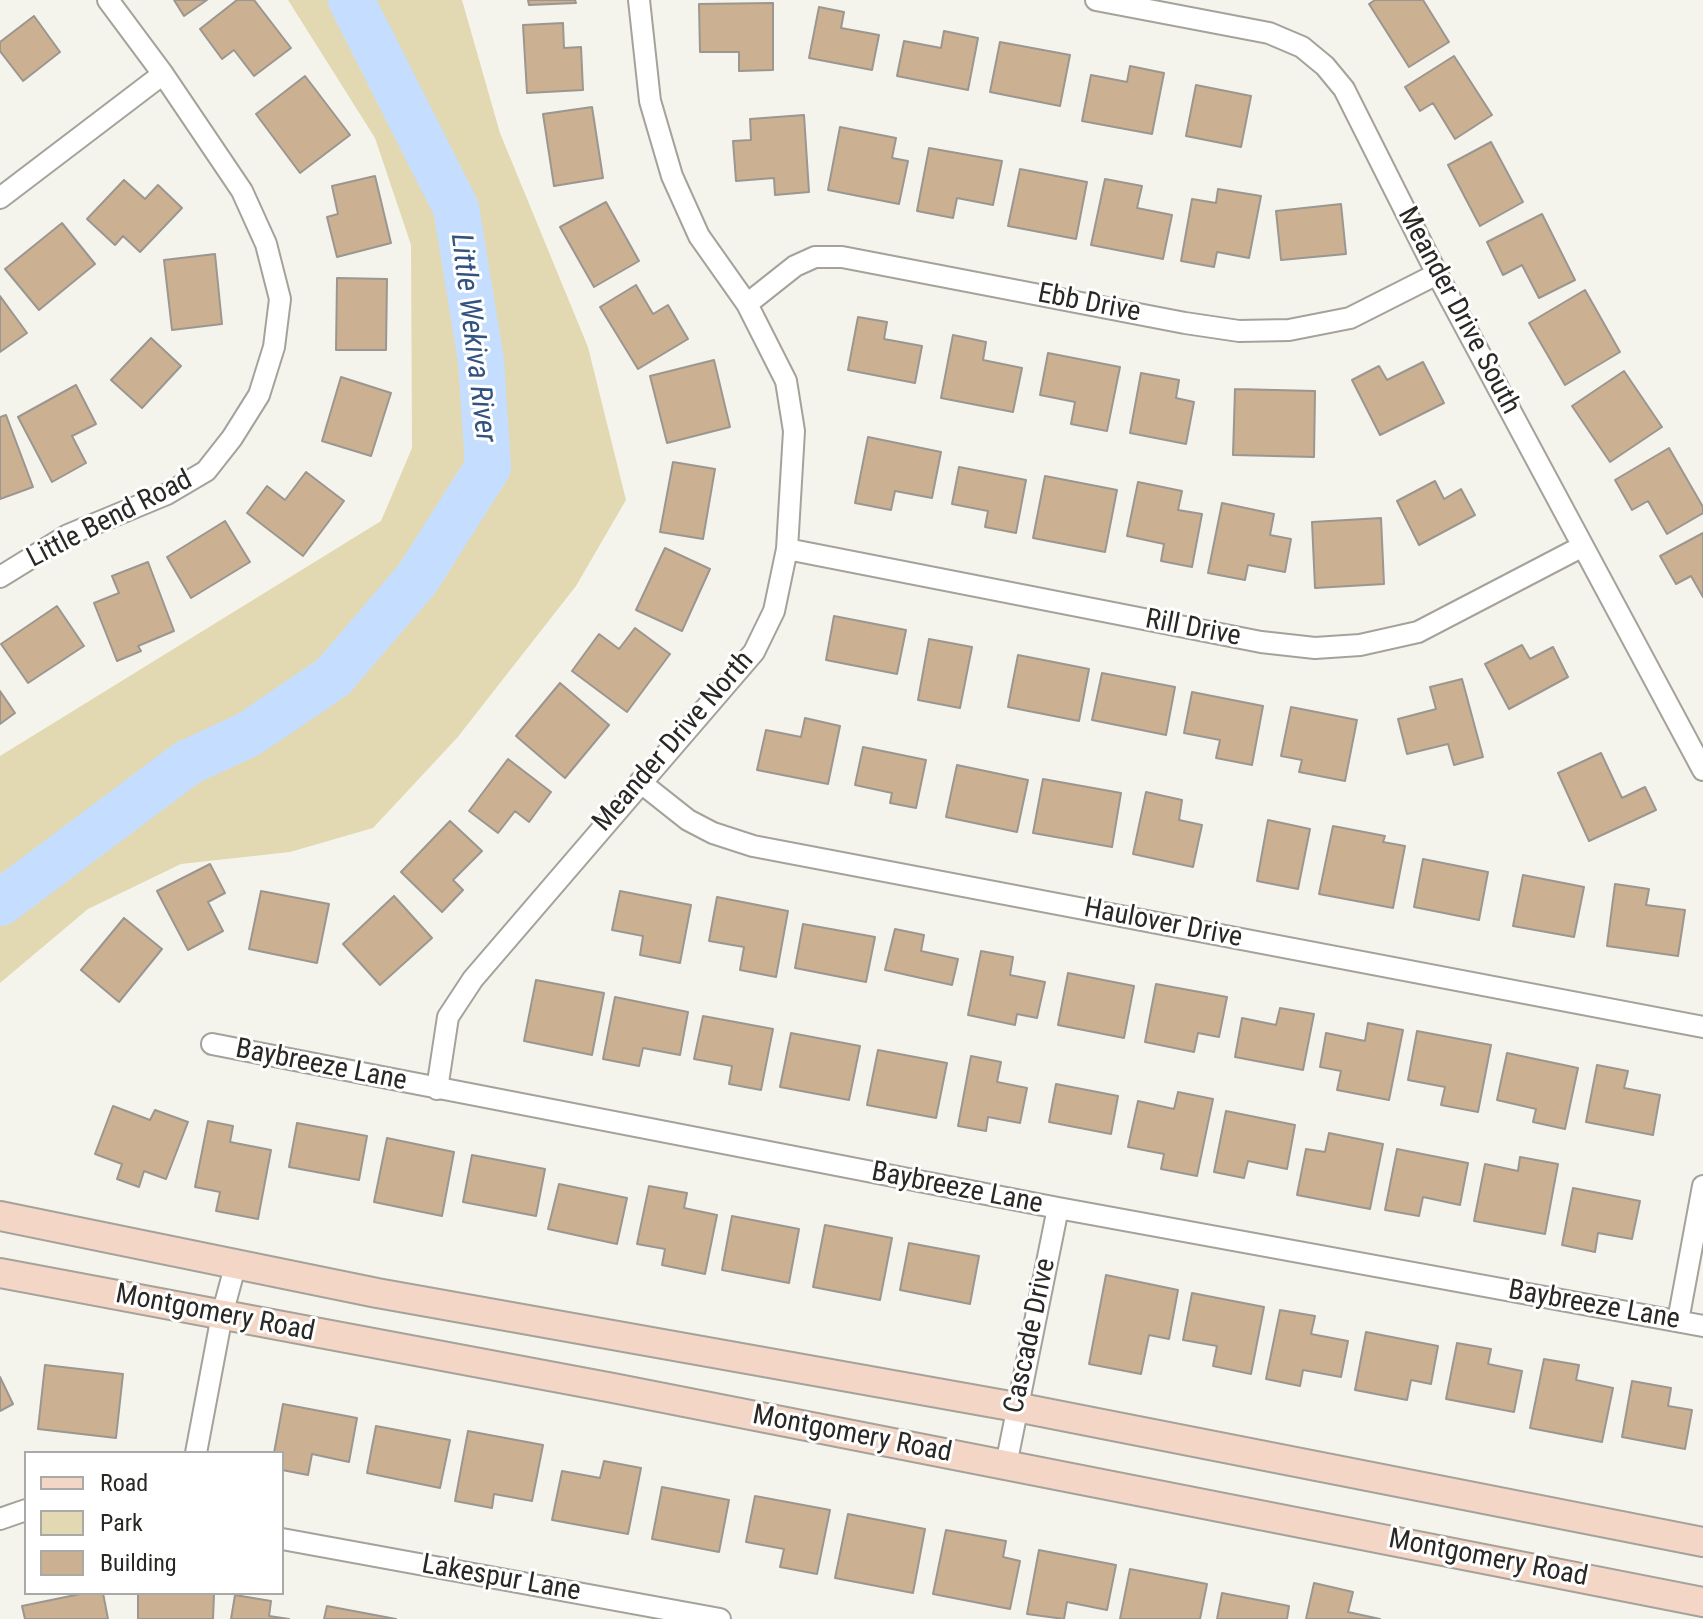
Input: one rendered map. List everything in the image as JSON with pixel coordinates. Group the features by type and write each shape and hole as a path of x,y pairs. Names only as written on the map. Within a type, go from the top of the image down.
{"main road":[{"name":"Montgomery Road","path":"0,1216 391,1296 1016,1407 1703,1542"},
{"name":"Montgomery Road","path":"0,1273 598,1385 1703,1602"}],"street":[{"name":"Little Bend Road","path":"0,577 68,535 167,494 206,471 232,438 259,395 274,347 280,299 266,244 242,191 163,74 108,0"},
{"name":"Meander Drive North","path":"437,1089 448,1017 473,979 754,652 774,611 787,549 794,431 786,381 747,304 699,236 672,176 650,101 639,0"},
{"name":"Meander Drive South","path":"1096,0 1269,33 1302,47 1344,89 1437,274 1703,770"},
{"path":"0,198 163,74"},
{"name":"Ebb Drive","path":"747,304 795,266 815,257 842,257 1185,323 1239,331 1289,330 1350,318 1437,274"},
{"name":"Rill Drive","path":"787,549 1261,642 1315,648 1360,645 1418,632 1583,546"},
{"name":"Haulover Drive","path":"640,782 688,820 713,833 753,846 1703,1027"},
{"name":"Baybreeze Lane","path":"212,1044 1058,1208 1703,1326"},
{"path":"1678,1321 1703,1186"},
{"name":"Cascade Drive","path":"1006,1465 1058,1208"},
{"path":"196,1451 222,1315 236,1263"},
{"path":"0,1519 24,1511"},
{"name":"Lakespur Lane","path":"284,1539 720,1619"}],"green space":[{"path":"288,0 462,0 500,133 588,347 626,500 576,586 457,738 373,828 290,852 181,864 88,909 0,983 0,756 381,521 412,448 411,245 375,138"}],"building":[{"path":"174,0 207,0 184,16"},
{"path":"237,0 254,0 291,48 254,76 234,50 222,59 200,29"},
{"path":"528,0 575,0 576,3 529,5"},
{"path":"1375,0 1423,0 1449,42 1409,67 1369,4"},
{"path":"773,3 773,70 739,71 739,52 700,52 699,4"},
{"path":"819,7 844,12 841,28 879,35 872,70 809,58"},
{"path":"34,16 60,52 23,81 0,51 0,42"},
{"path":"563,23 564,48 581,47 583,90 527,93 523,25"},
{"path":"944,31 978,38 968,90 897,76 904,41 941,48"},
{"path":"1000,42 1070,55 1060,106 990,92"},
{"path":"1454,56 1492,115 1455,139 1433,103 1420,111 1405,87"},
{"path":"1130,66 1164,73 1152,134 1082,121 1091,75 1127,82"},
{"path":"305,76 350,135 300,173 256,114"},
{"path":"1196,85 1251,96 1241,147 1186,136"},
{"path":"592,107 603,178 554,186 543,114"},
{"path":"804,115 809,192 775,195 774,178 736,181 733,141 751,140 750,119"},
{"path":"840,127 896,138 892,158 908,161 899,204 828,190"},
{"path":"1491,142 1523,202 1480,226 1448,165"},
{"path":"929,148 1002,161 993,205 957,198 953,218 917,211"},
{"path":"1020,169 1087,182 1076,239 1008,226"},
{"path":"375,176 391,243 337,257 327,217 338,214 332,186"},
{"path":"1105,179 1142,186 1137,208 1172,215 1163,259 1091,245"},
{"path":"124,180 145,199 158,185 182,208 140,252 123,236 115,245 87,219"},
{"path":"1218,189 1261,196 1249,258 1217,252 1214,267 1181,261 1192,199 1216,203"},
{"path":"606,202 639,261 594,287 560,227"},
{"path":"1341,204 1346,254 1281,260 1276,211"},
{"path":"1542,214 1575,280 1539,298 1522,265 1503,275 1487,242"},
{"path":"62,223 95,264 39,310 5,269"},
{"path":"215,254 222,324 172,330 164,260"},
{"path":"337,278 387,279 386,350 336,350"},
{"path":"636,285 653,314 668,305 688,339 638,369 600,307"},
{"path":"1585,290 1620,352 1565,385 1529,323"},
{"path":"0,296 27,333 0,352"},
{"path":"858,317 887,322 884,339 922,346 915,383 848,370"},
{"path":"953,335 986,342 983,360 1022,368 1013,412 941,398"},
{"path":"151,338 181,366 142,408 111,380"},
{"path":"1048,353 1120,367 1107,431 1071,424 1075,402 1040,395"},
{"path":"714,360 730,427 667,443 650,376"},
{"path":"1423,362 1444,403 1380,435 1352,380 1379,366 1387,380"},
{"path":"1624,371 1662,427 1610,462 1572,406"},
{"path":"1141,373 1179,380 1176,398 1194,402 1186,444 1130,433"},
{"path":"341,377 391,393 371,456 322,441"},
{"path":"76,385 96,424 72,436 86,463 52,482 18,417"},
{"path":"1235,389 1315,391 1314,457 1233,455"},
{"path":"6,415 33,487 0,499 0,417"},
{"path":"868,437 941,452 932,498 895,491 891,510 855,503"},
{"path":"1669,448 1703,507 1703,513 1667,534 1648,501 1632,510 1615,480"},
{"path":"673,462 715,469 703,539 660,532"},
{"path":"959,467 1026,480 1016,533 985,527 988,511 952,504"},
{"path":"306,472 344,501 303,556 247,513 267,486 285,500"},
{"path":"1045,476 1117,490 1105,552 1033,538"},
{"path":"1435,481 1444,499 1461,489 1475,515 1419,545 1397,501"},
{"path":"1138,482 1182,491 1178,510 1202,514 1192,567 1161,561 1164,544 1127,536"},
{"path":"1222,503 1274,514 1270,535 1291,539 1285,572 1248,565 1245,580 1208,573"},
{"path":"1381,518 1384,584 1315,588 1312,522"},
{"path":"225,521 250,562 191,598 167,557"},
{"path":"1703,533 1703,597 1691,576 1676,584 1660,556"},
{"path":"665,548 710,569 682,631 636,610"},
{"path":"148,562 174,631 138,646 141,651 117,661 94,603 119,593 112,576"},
{"path":"57,606 84,646 28,683 1,644"},
{"path":"834,616 906,630 897,674 826,660"},
{"path":"635,628 670,654 627,712 572,671 599,634 619,649"},
{"path":"929,639 972,647 960,708 918,700"},
{"path":"1522,645 1530,659 1553,647 1568,677 1509,709 1485,664"},
{"path":"1018,655 1089,669 1079,721 1008,707"},
{"path":"1102,673 1175,687 1166,735 1092,720"},
{"path":"1462,679 1483,757 1454,765 1448,744 1407,754 1398,719 1436,709 1430,687"},
{"path":"560,683 609,725 565,778 516,736"},
{"path":"0,691 15,713 0,724"},
{"path":"1192,692 1263,706 1252,765 1216,758 1220,740 1184,733"},
{"path":"1291,707 1357,720 1345,781 1299,772 1302,760 1281,756"},
{"path":"805,718 840,726 828,784 757,770 766,730 801,737"},
{"path":"863,747 926,760 916,808 890,803 892,793 855,785"},
{"path":"1601,753 1622,798 1645,787 1656,810 1589,841 1558,773"},
{"path":"508,759 551,792 529,822 515,811 498,833 469,811"},
{"path":"957,765 1028,780 1017,832 946,817"},
{"path":"1043,779 1121,793 1112,847 1033,833"},
{"path":"1146,792 1182,800 1179,820 1202,825 1193,867 1133,854"},
{"path":"1268,820 1310,829 1298,889 1257,881"},
{"path":"450,821 482,851 453,880 463,890 442,912 401,872"},
{"path":"1333,826 1385,836 1383,842 1405,846 1393,908 1319,894"},
{"path":"1423,859 1488,872 1479,920 1414,907"},
{"path":"210,864 225,893 208,902 223,931 188,950 157,891"},
{"path":"1523,875 1584,887 1574,937 1513,926"},
{"path":"1615,884 1649,889 1646,905 1685,910 1678,956 1607,946"},
{"path":"261,891 329,904 317,963 249,949"},
{"path":"620,891 691,905 680,963 640,955 643,936 612,930"},
{"path":"394,896 432,938 380,985 343,944"},
{"path":"717,897 788,911 776,977 740,970 744,947 709,941"},
{"path":"124,918 162,949 119,1002 81,970"},
{"path":"803,924 875,937 866,982 795,968"},
{"path":"895,929 924,935 921,951 958,959 952,985 885,970"},
{"path":"981,951 1013,957 1010,975 1045,982 1037,1018 1017,1014 1015,1025 968,1015"},
{"path":"1068,973 1134,986 1124,1038 1058,1025"},
{"path":"536,980 604,993 592,1055 524,1041"},
{"path":"1156,984 1227,997 1219,1037 1198,1033 1194,1052 1145,1042"},
{"path":"615,997 688,1012 680,1055 643,1048 639,1066 603,1059"},
{"path":"1280,1008 1314,1014 1303,1070 1235,1057 1242,1018 1276,1025"},
{"path":"703,1016 773,1029 761,1090 729,1084 732,1066 694,1059"},
{"path":"1368,1023 1403,1030 1389,1100 1337,1090 1341,1071 1320,1067 1326,1033 1365,1041"},
{"path":"1417,1031 1491,1045 1478,1112 1441,1105 1445,1087 1408,1080"},
{"path":"791,1033 860,1046 849,1100 780,1087"},
{"path":"878,1050 947,1063 936,1118 867,1105"},
{"path":"1507,1053 1578,1068 1565,1129 1533,1122 1536,1109 1497,1100"},
{"path":"971,1056 1001,1062 997,1082 1027,1088 1020,1123 988,1117 986,1131 958,1126"},
{"path":"1597,1065 1628,1071 1624,1088 1660,1095 1653,1135 1586,1122"},
{"path":"1056,1084 1118,1096 1111,1134 1049,1122"},
{"path":"1178,1092 1213,1099 1197,1176 1161,1169 1164,1154 1128,1147 1138,1101 1174,1109"},
{"path":"113,1106 150,1120 155,1110 188,1122 166,1179 144,1171 139,1187 117,1179 122,1164 95,1154"},
{"path":"1226,1111 1295,1125 1287,1169 1248,1161 1244,1178 1214,1172"},
{"path":"208,1121 233,1126 230,1142 271,1150 258,1219 216,1211 220,1192 195,1187"},
{"path":"297,1123 367,1136 359,1180 289,1167"},
{"path":"1329,1133 1383,1144 1370,1209 1297,1195 1306,1149 1325,1152"},
{"path":"387,1138 454,1152 442,1216 374,1202"},
{"path":"1397,1149 1468,1163 1460,1205 1423,1197 1419,1216 1385,1210"},
{"path":"472,1155 545,1169 536,1216 463,1202"},
{"path":"1520,1157 1558,1164 1545,1234 1474,1221 1485,1164 1518,1171"},
{"path":"559,1184 627,1198 617,1244 548,1229"},
{"path":"649,1186 687,1193 684,1208 717,1215 705,1274 662,1265 665,1249 637,1244"},
{"path":"1573,1188 1640,1201 1632,1239 1598,1233 1595,1252 1562,1245"},
{"path":"732,1216 799,1229 789,1283 722,1270"},
{"path":"825,1225 892,1238 880,1300 813,1287"},
{"path":"909,1243 979,1256 970,1304 900,1290"},
{"path":"1106,1275 1178,1290 1169,1339 1149,1335 1141,1374 1089,1364"},
{"path":"1192,1293 1264,1307 1251,1374 1213,1366 1217,1346 1183,1340"},
{"path":"1280,1310 1315,1316 1311,1334 1348,1341 1341,1377 1303,1370 1300,1386 1266,1379"},
{"path":"1366,1332 1438,1346 1431,1384 1411,1380 1407,1400 1355,1390"},
{"path":"1457,1343 1491,1349 1488,1364 1522,1371 1514,1412 1446,1399"},
{"path":"1544,1359 1579,1365 1576,1380 1613,1388 1602,1442 1530,1428"},
{"path":"45,1365 123,1374 116,1438 38,1429"},
{"path":"0,1377 13,1404 0,1411"},
{"path":"1632,1381 1671,1388 1668,1406 1692,1410 1685,1449 1622,1437"},
{"path":"283,1404 357,1418 349,1462 312,1454 308,1475 284,1470 284,1451 274,1451"},
{"path":"376,1426 450,1440 440,1488 367,1473"},
{"path":"468,1431 543,1445 532,1501 494,1494 492,1508 455,1501"},
{"path":"604,1461 641,1468 628,1534 552,1520 562,1471 600,1478"},
{"path":"662,1487 729,1500 719,1552 652,1539"},
{"path":"755,1496 830,1510 817,1574 780,1567 784,1549 746,1542"},
{"path":"848,1514 925,1529 913,1593 835,1578"},
{"path":"946,1530 1006,1541 1003,1557 1020,1561 1010,1609 933,1594"},
{"path":"1039,1550 1116,1565 1107,1610 1067,1602 1064,1619 1027,1614"},
{"path":"1130,1569 1207,1584 1200,1619 1120,1619"},
{"path":"1314,1583 1353,1592 1348,1612 1380,1619 1306,1619"},
{"path":"1222,1593 1289,1606 1287,1619 1217,1619"},
{"path":"75,1595 103,1595 108,1619 25,1619 22,1606"},
{"path":"138,1595 214,1595 213,1619 138,1619"},
{"path":"235,1595 271,1601 269,1616 289,1619 231,1619"},
{"path":"327,1606 396,1619 324,1619"}],"waterway":[{"name":"Little Wekiva River","path":"0,903 187,763 249,734 333,677 417,579 488,467 481,361 456,208 351,0"}]}
